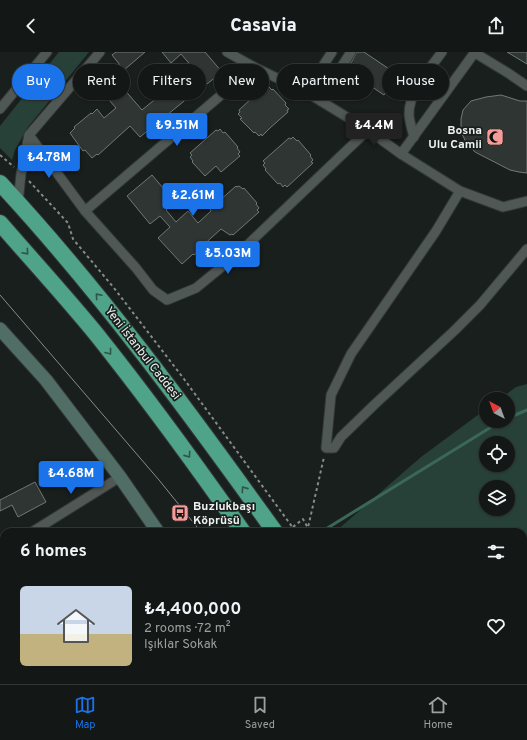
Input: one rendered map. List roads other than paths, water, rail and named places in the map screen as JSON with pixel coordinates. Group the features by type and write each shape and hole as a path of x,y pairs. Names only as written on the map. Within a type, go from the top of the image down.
{"highway":[{"name":"Yeni İstanbul Caddesi","path":"0,183 107,307 199,425 272,528"},
{"path":"0,223 68,300 115,359 168,428 240,528"}],"street":[{"path":"1,105 47,52"},
{"path":"18,203 21,174 29,135 100,52"},
{"path":"227,52 249,64"},
{"path":"324,64 332,52"},
{"path":"351,52 321,101 368,130 402,154 460,191 503,207 527,201"},
{"path":"414,137 409,115 413,96 421,81 442,52"},
{"path":"402,154 475,52 527,86"},
{"path":"86,211 216,100"},
{"path":"29,135 86,211 136,268 153,290 167,300 196,288 240,252 368,130"},
{"path":"460,191 436,231 351,354 331,395 326,448 334,448 341,437 458,327 480,305 527,249"},
{"path":"0,329 46,380 120,476 155,528"},
{"path":"38,528 120,476"}],"waterway":[{"path":"515,415 527,410"},
{"path":"327,528 490,428"}],"tram line":[{"path":"0,295 159,480 198,528"}],"place":[{"name":"Bosna Ulu Camii","path":"495,137"},
{"name":"Buzlukbaşı Köprüsü","path":"180,513"}]}
